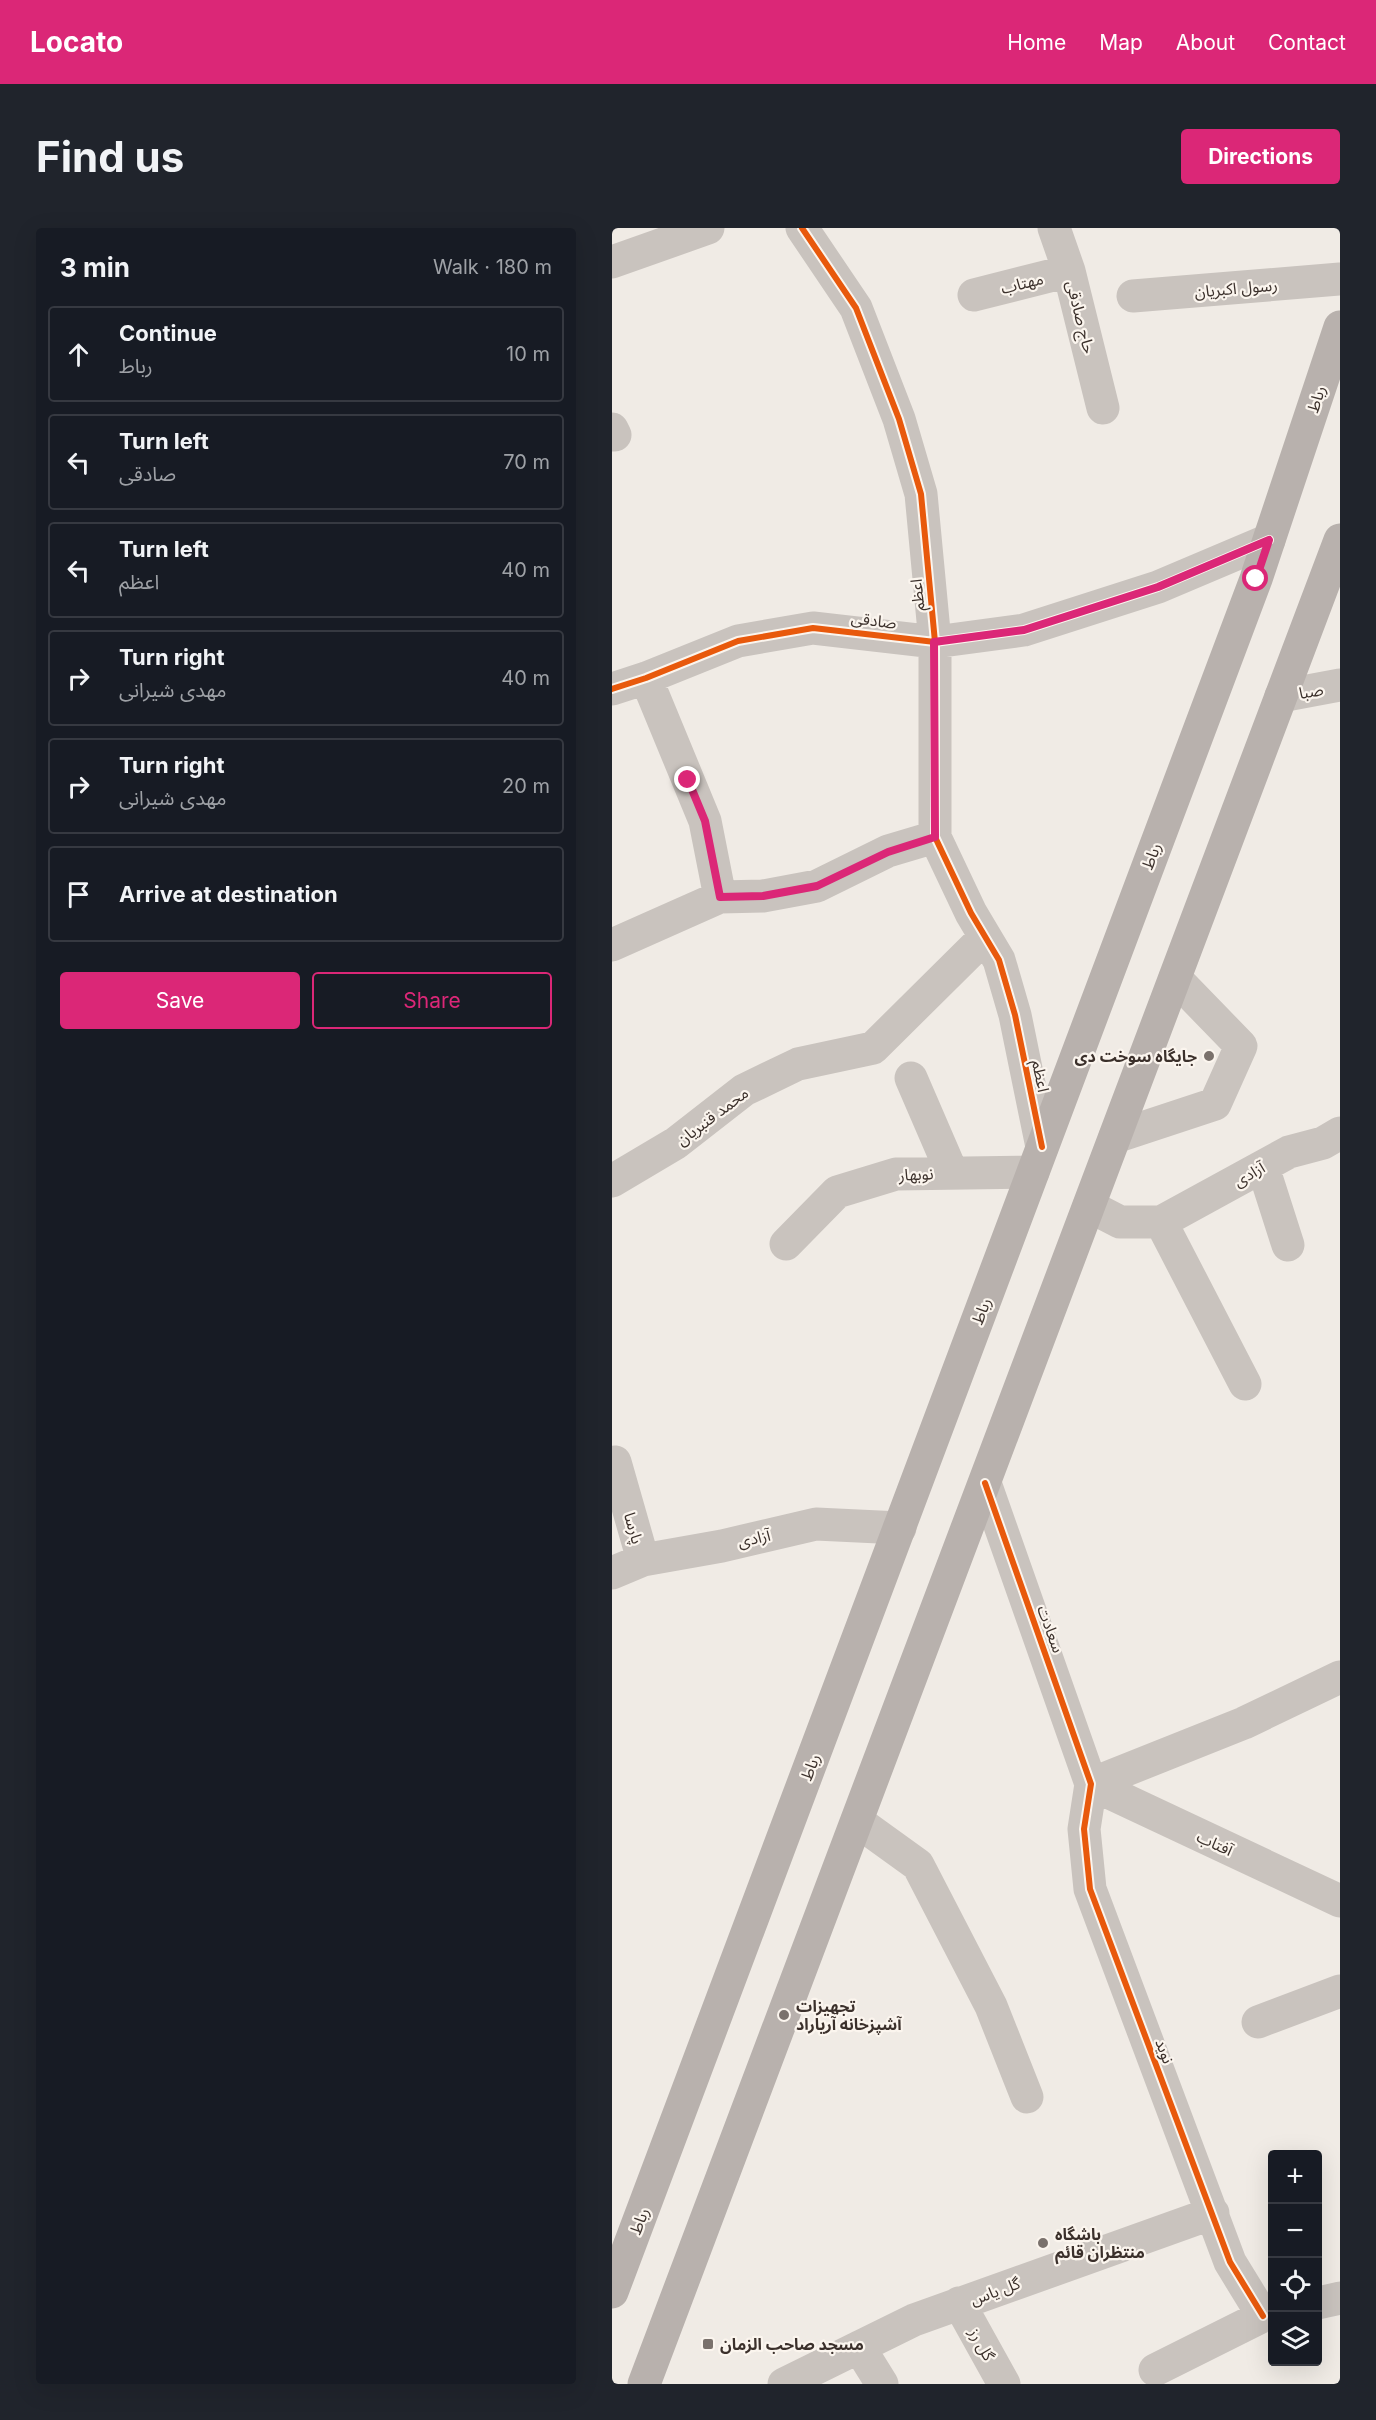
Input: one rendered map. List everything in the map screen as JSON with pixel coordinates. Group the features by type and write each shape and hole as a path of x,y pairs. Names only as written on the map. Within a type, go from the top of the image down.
{"main road":[{"name":"رباط","path":"612,2292 1269,540 1340,327"},
{"path":"644,2384 1340,540"}],"street":[{"name":"اعظم","path":"802,228 856,308 899,419 921,494 934,642 935,837 985,937 999,960 1015,1015 1038,1160"},
{"name":"حاج صادقی","path":"1054,228 1069,271 1103,408"},
{"path":"612,262 689,232"},
{"name":"مهتاب","path":"974,295 1069,271"},
{"name":"رسول اکبریان","path":"1133,296 1340,279"},
{"path":"612,429 615,435 612,435"},
{"name":"صادقی","path":"612,689 646,678 738,641 813,628 934,642 1024,630 1158,587 1269,540"},
{"path":"646,678 705,821 720,897"},
{"name":"صبا","path":"1281,696 1340,686"},
{"path":"612,945 720,897 763,896 817,886 888,852 935,837"},
{"name":"محمد قنبریان","path":"612,1181 676,1143 744,1090 798,1064 873,1048 985,937"},
{"path":"1115,1137 1215,1104 1241,1046 1175,978"},
{"path":"911,1078 952,1173"},
{"name":"آزادی","path":"1089,1206 1120,1222 1161,1222 1289,1152 1323,1143 1340,1133"},
{"name":"نوبهار","path":"786,1244 837,1192 896,1174 952,1173 1038,1160"},
{"path":"1263,1167 1288,1245"},
{"path":"1161,1222 1245,1384"},
{"name":"پارسا","path":"615,1462 643,1560"},
{"name":"سعادت","path":"985,1483 1091,1784"},
{"name":"آزادی","path":"612,1572 643,1560 722,1546 816,1524 900,1528"},
{"path":"1091,1784 1244,1723 1340,1677"},
{"name":"آفتاب","path":"1091,1784 1340,1901"},
{"name":"نوید","path":"1091,1784 1084,1829 1090,1889 1230,2262 1268,2315"},
{"path":"857,1821 918,1865 991,2006 1027,2097"},
{"path":"1258,2022 1340,1991"},
{"name":"گل یاس","path":"784,2384 914,2320 1213,2213"},
{"path":"1322,2302 1340,2298"},
{"name":"گل رز","path":"959,2303 1004,2384"},
{"path":"1155,2370 1268,2315"},
{"path":"859,2347 882,2384"}],"cycle path":[{"path":"802,228 856,308 899,419 921,494 935,642 935,837 971,913 999,960 1015,1015 1042,1147"},
{"path":"612,689 646,678 738,641 813,628 935,642 1024,630 1158,587 1269,540"},
{"path":"985,1483 1091,1784 1084,1829 1090,1889 1230,2262 1263,2316"}],"place":[{"name":"جایگاه سوخت دی","path":"1209,1056"},
{"name":"تجهیزات آشپزخانه آریاراد","path":"784,2015"},
{"name":"باشگاه منتظران قائم","path":"1043,2243"},
{"name":"مسجد صاحب الزمان","path":"708,2344"}],"route":[{"path":"688,780 705,821 720,897 763,896 817,886 888,852 935,837 934,642 1024,630 1158,587 1269,540 1256,579"}]}
